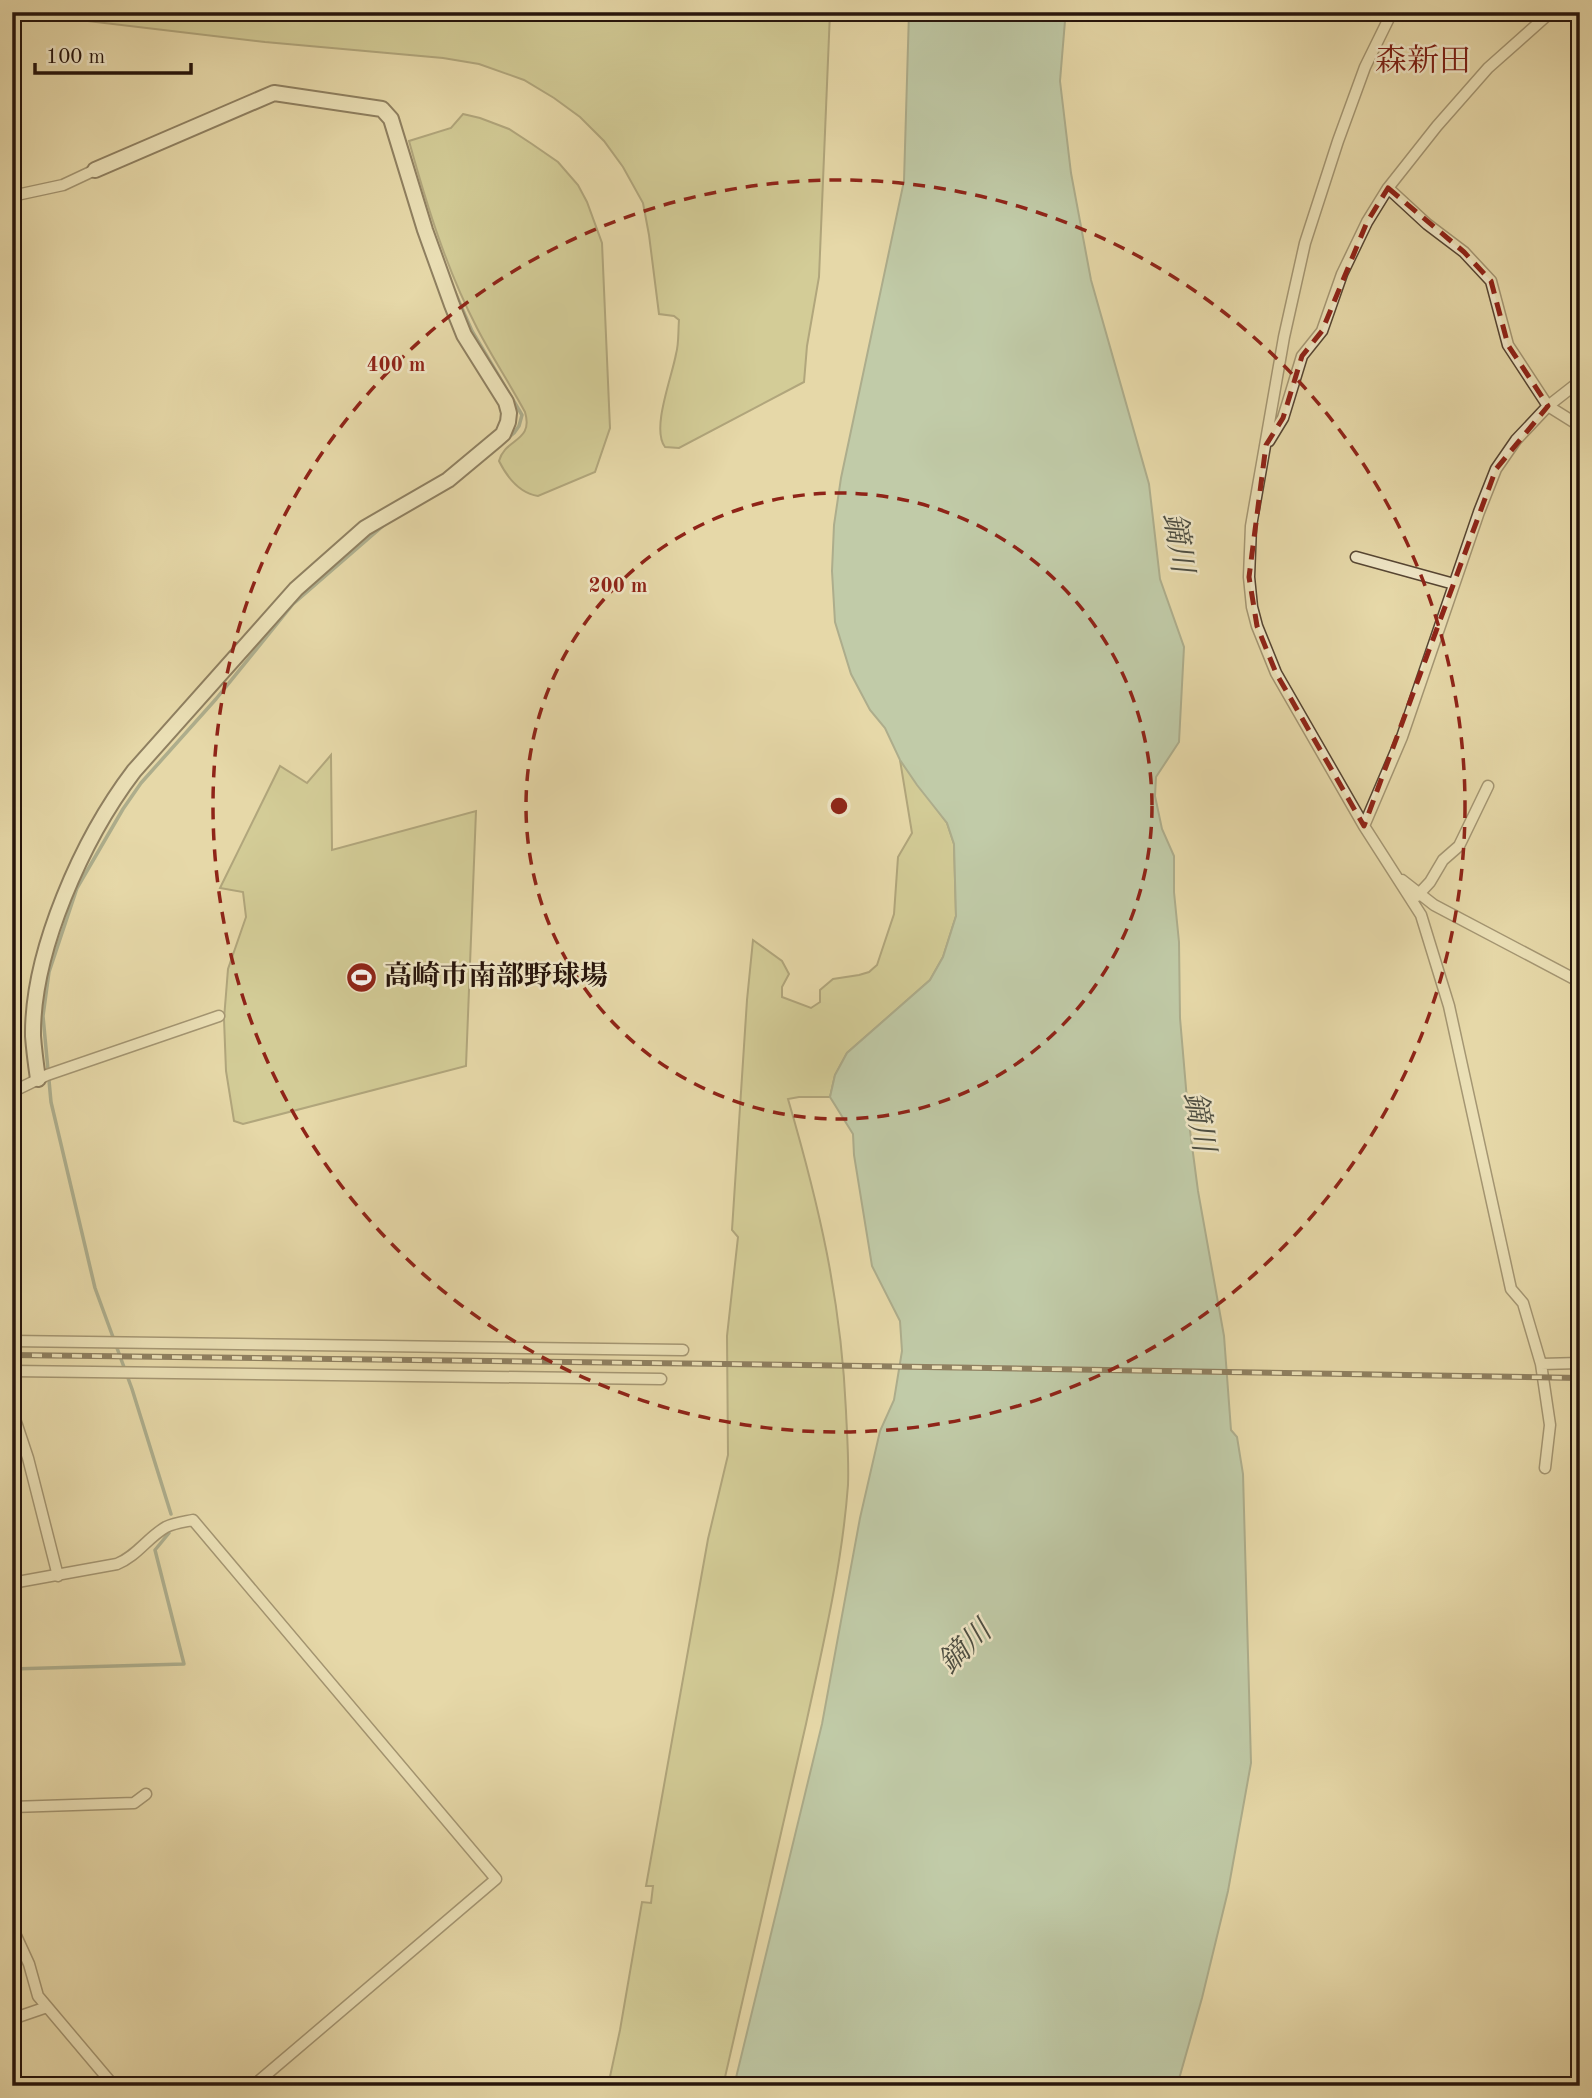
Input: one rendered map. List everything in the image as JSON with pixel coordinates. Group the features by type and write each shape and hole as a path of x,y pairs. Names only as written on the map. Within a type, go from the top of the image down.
{"street":[{"path":"1392,12 1365,67 1305,243 1284,337 1251,526 1249,576 1252,607 1276,673 1364,826 1396,875 1416,897 1580,982"},
{"path":"1266,444 1283,418 1302,356 1322,331 1342,274 1367,222 1388,188 1488,68 1551,12"},
{"path":"12,196 63,185 274,93 382,109 391,119 425,230 464,335 506,402 509,416 502,433 448,480 365,528 296,589 134,771 118,793 76,866 43,962 33,1036 38,1079"},
{"path":"1388,188 1427,224 1464,252 1491,281 1508,345 1548,406 1580,426"},
{"path":"1364,826 1402,737 1496,469 1516,440 1548,406 1580,381"},
{"path":"1356,557 1454,584"},
{"path":"1416,897 1430,882 1443,860 1459,846 1488,786"},
{"path":"1416,897 1449,1006 1511,1289 1523,1303 1541,1364 1550,1425 1545,1468"},
{"path":"12,1093 38,1079 219,1016"},
{"path":"12,1341 683,1350"},
{"path":"1541,1364 1580,1363"},
{"path":"12,1371 661,1379"},
{"path":"12,1410 28,1458 58,1576"},
{"path":"12,1583 99,1569 125,1561 164,1528 192,1520 496,1879 253,2086"},
{"path":"12,1807 134,1803 145,1794"},
{"path":"12,1927 29,1964 38,1996 114,2086"},
{"path":"12,2019 47,2007"}],"highlighted area":[{"path":"1388,188 1464,252 1491,281 1508,345 1548,406 1496,469 1364,826 1276,673 1257,626 1249,577 1266,445 1283,418 1302,356 1322,331 1367,222"}],"green space":[{"path":"12,12 830,12 819,277 807,346 804,382 679,448 665,447 661,439 661,416 677,350 679,320 674,316 659,314 643,203 623,167 604,141 580,117 524,80 479,64 443,58 265,42"},
{"path":"463,114 509,129 558,162 578,185 602,243 610,428 595,472 538,496 525,492 514,483 499,461 507,448 526,429 525,412 483,339 456,283 430,213 409,141 451,128"},
{"path":"331,755 332,850 476,811 466,1066 243,1124 234,1121 226,1071 224,1019 228,969 246,917 243,892 220,888 280,766 307,783"},
{"path":"900,760 947,823 954,844 956,916 943,957 930,980 847,1053 835,1075 830,1097 788,1099 819,1215 834,1291 843,1370 848,1457 848,1485 841,1545 806,1724 723,2086 608,2086 642,1902 651,1903 653,1886 646,1886 708,1539 728,1455 727,1336 738,1237 732,1230 753,940 782,961 789,974 782,987 782,997 811,1008 820,1002 820,990 833,979 869,972 877,965 894,914 898,857 912,833"}],"water":[{"name":"鏑川","path":"909,12 1068,12 1060,81 1071,173 1091,280 1149,484 1160,579 1184,647 1179,742 1156,777 1155,796 1162,829 1174,856 1180,1018 1189,1123 1198,1191 1224,1336 1231,1430 1237,1437 1243,1474 1251,1763 1228,1891 1177,2086 734,2086 822,1724 860,1518 880,1431 894,1400 902,1351 900,1321 872,1266 853,1134 830,1097 835,1075 847,1053 930,980 943,957 956,916 954,844 947,823 900,760 885,728 870,710 851,674 835,622 832,571 834,525 841,478 904,181"}],"waterway":[{"path":"454,290 472,331 522,415 514,433 459,479"},
{"path":"171,1514 132,1389 95,1288 51,1102 43,1016 49,972 77,888 141,783 216,699 293,604 384,525"},
{"path":"12,1669 184,1664 155,1550 169,1533"}],"railway":[{"path":"12,1355 1580,1378"}],"place":[{"name":"高崎市南部野球場","path":"361,978"}],"district":[{"name":"森新田","path":"1423,63"}]}
